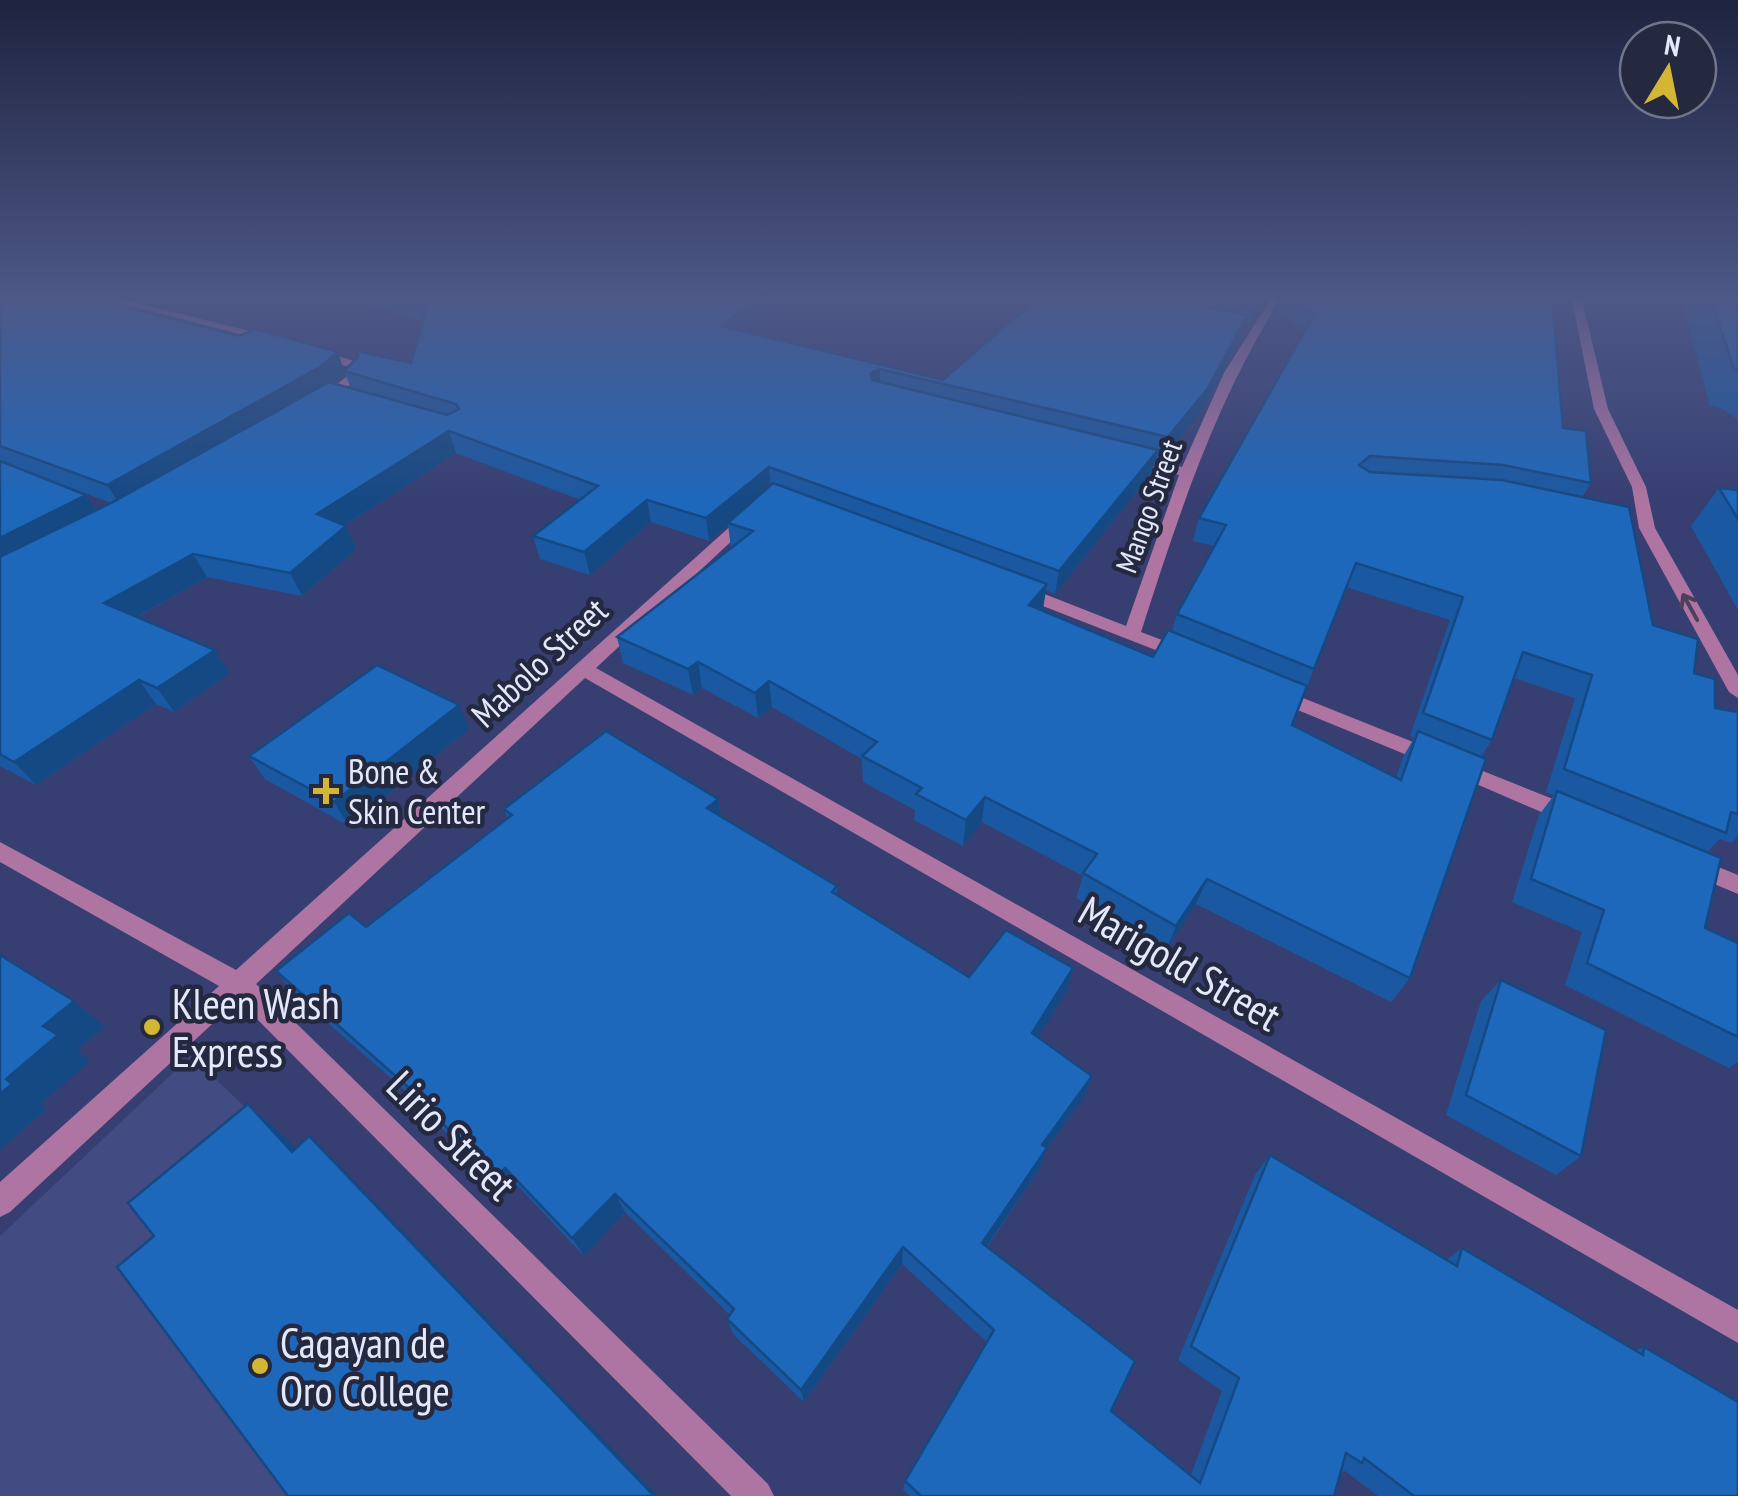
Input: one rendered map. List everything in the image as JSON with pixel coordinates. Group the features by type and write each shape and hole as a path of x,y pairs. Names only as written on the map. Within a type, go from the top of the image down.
{"street":[{"path":"303,413 336,394 357,375 352,365"},
{"name":"Mango Street","path":"1132,633 1186,472 1236,365"},
{"path":"1591,365 1601,409 1639,487 1647,528 1738,692"},
{"path":"336,394 353,400"},
{"path":"1109,454 1186,472"},
{"name":"Mabolo Street","path":"0,1202 772,497"},
{"path":"1627,524 1647,528"},
{"path":"1006,585 1206,663"},
{"name":"Marigold Street","path":"583,669 1738,1327"},
{"path":"1260,686 1591,824"},
{"name":"Lirio Street","path":"0,851 240,985 756,1496"},
{"path":"1683,862 1738,885"}],"shaded area":[{"name":"Cagayan de Oro College","path":"191,1056 657,1496 0,1496 0,1236"}],"building":[{"path":"0,365 323,365 107,485 0,446"},
{"path":"350,365 881,365 943,380 961,365 1220,365 1208,388 1168,437 880,369 871,373 872,380 1158,450 1059,571 769,467 706,518 647,500 584,552 533,536 598,486 449,431 317,514 346,526 290,573 193,554 104,603 215,650 157,688 139,680 14,762 0,754 0,557 115,501 329,382 447,415 459,409 456,404 344,371"},
{"path":"1286,365 1558,365 1563,428 1586,431 1591,483 1503,465 1370,456 1359,465 1370,472 1502,480 1629,507 1653,625 1698,639 1694,673 1715,679 1715,708 1738,712 1738,814 1731,812 1726,833 1564,769 1592,675 1523,652 1492,740 1423,713 1463,597 1356,563 1314,669 1177,614 1226,525 1199,518"},
{"path":"0,461 86,495 0,538"},
{"path":"773,483 1047,584 1029,605 1153,657 1168,630 1307,686 1292,725 1401,780 1418,731 1486,759 1410,978 1207,879 1176,926 1083,873 1097,854 985,797 966,820 916,794 922,788 862,756 877,742 769,681 755,693 698,662 688,669 617,637 753,531 728,523"},
{"path":"1719,488 1738,490 1738,519"},
{"path":"377,665 459,705 334,802 249,756"},
{"path":"606,731 718,799 707,808 837,886 832,892 969,977 1006,930 1073,968 1032,1033 1092,1076 1042,1145 1047,1148 982,1243 1135,1361 1111,1411 1200,1483 1239,1378 1191,1346 1270,1155 1457,1266 1462,1248 1643,1355 1644,1347 1738,1402 1738,1496 1414,1496 1364,1458 1362,1463 1346,1453 1334,1496 921,1496 905,1481 994,1330 903,1247 801,1390 727,1319 734,1309 615,1194 572,1238 505,1168 497,1176 414,1092 276,971 349,913 366,927 512,815 504,809"},
{"path":"1557,791 1721,858 1705,928 1738,943 1738,1037 1587,963 1604,910 1531,879"},
{"path":"0,955 74,1001 43,1026 58,1035 6,1079 12,1084 0,1094"},
{"path":"1501,980 1606,1030 1581,1156 1466,1095"},
{"name":"Cagayan de Oro College","path":"248,1104 292,1152 309,1136 654,1496 288,1496 117,1267 154,1236 128,1203"}],"place":[{"name":"Bone & Skin Center","path":"326,791"},
{"name":"Kleen Wash Express","path":"152,1027"},
{"name":"Cagayan de Oro College","path":"260,1366"}]}
